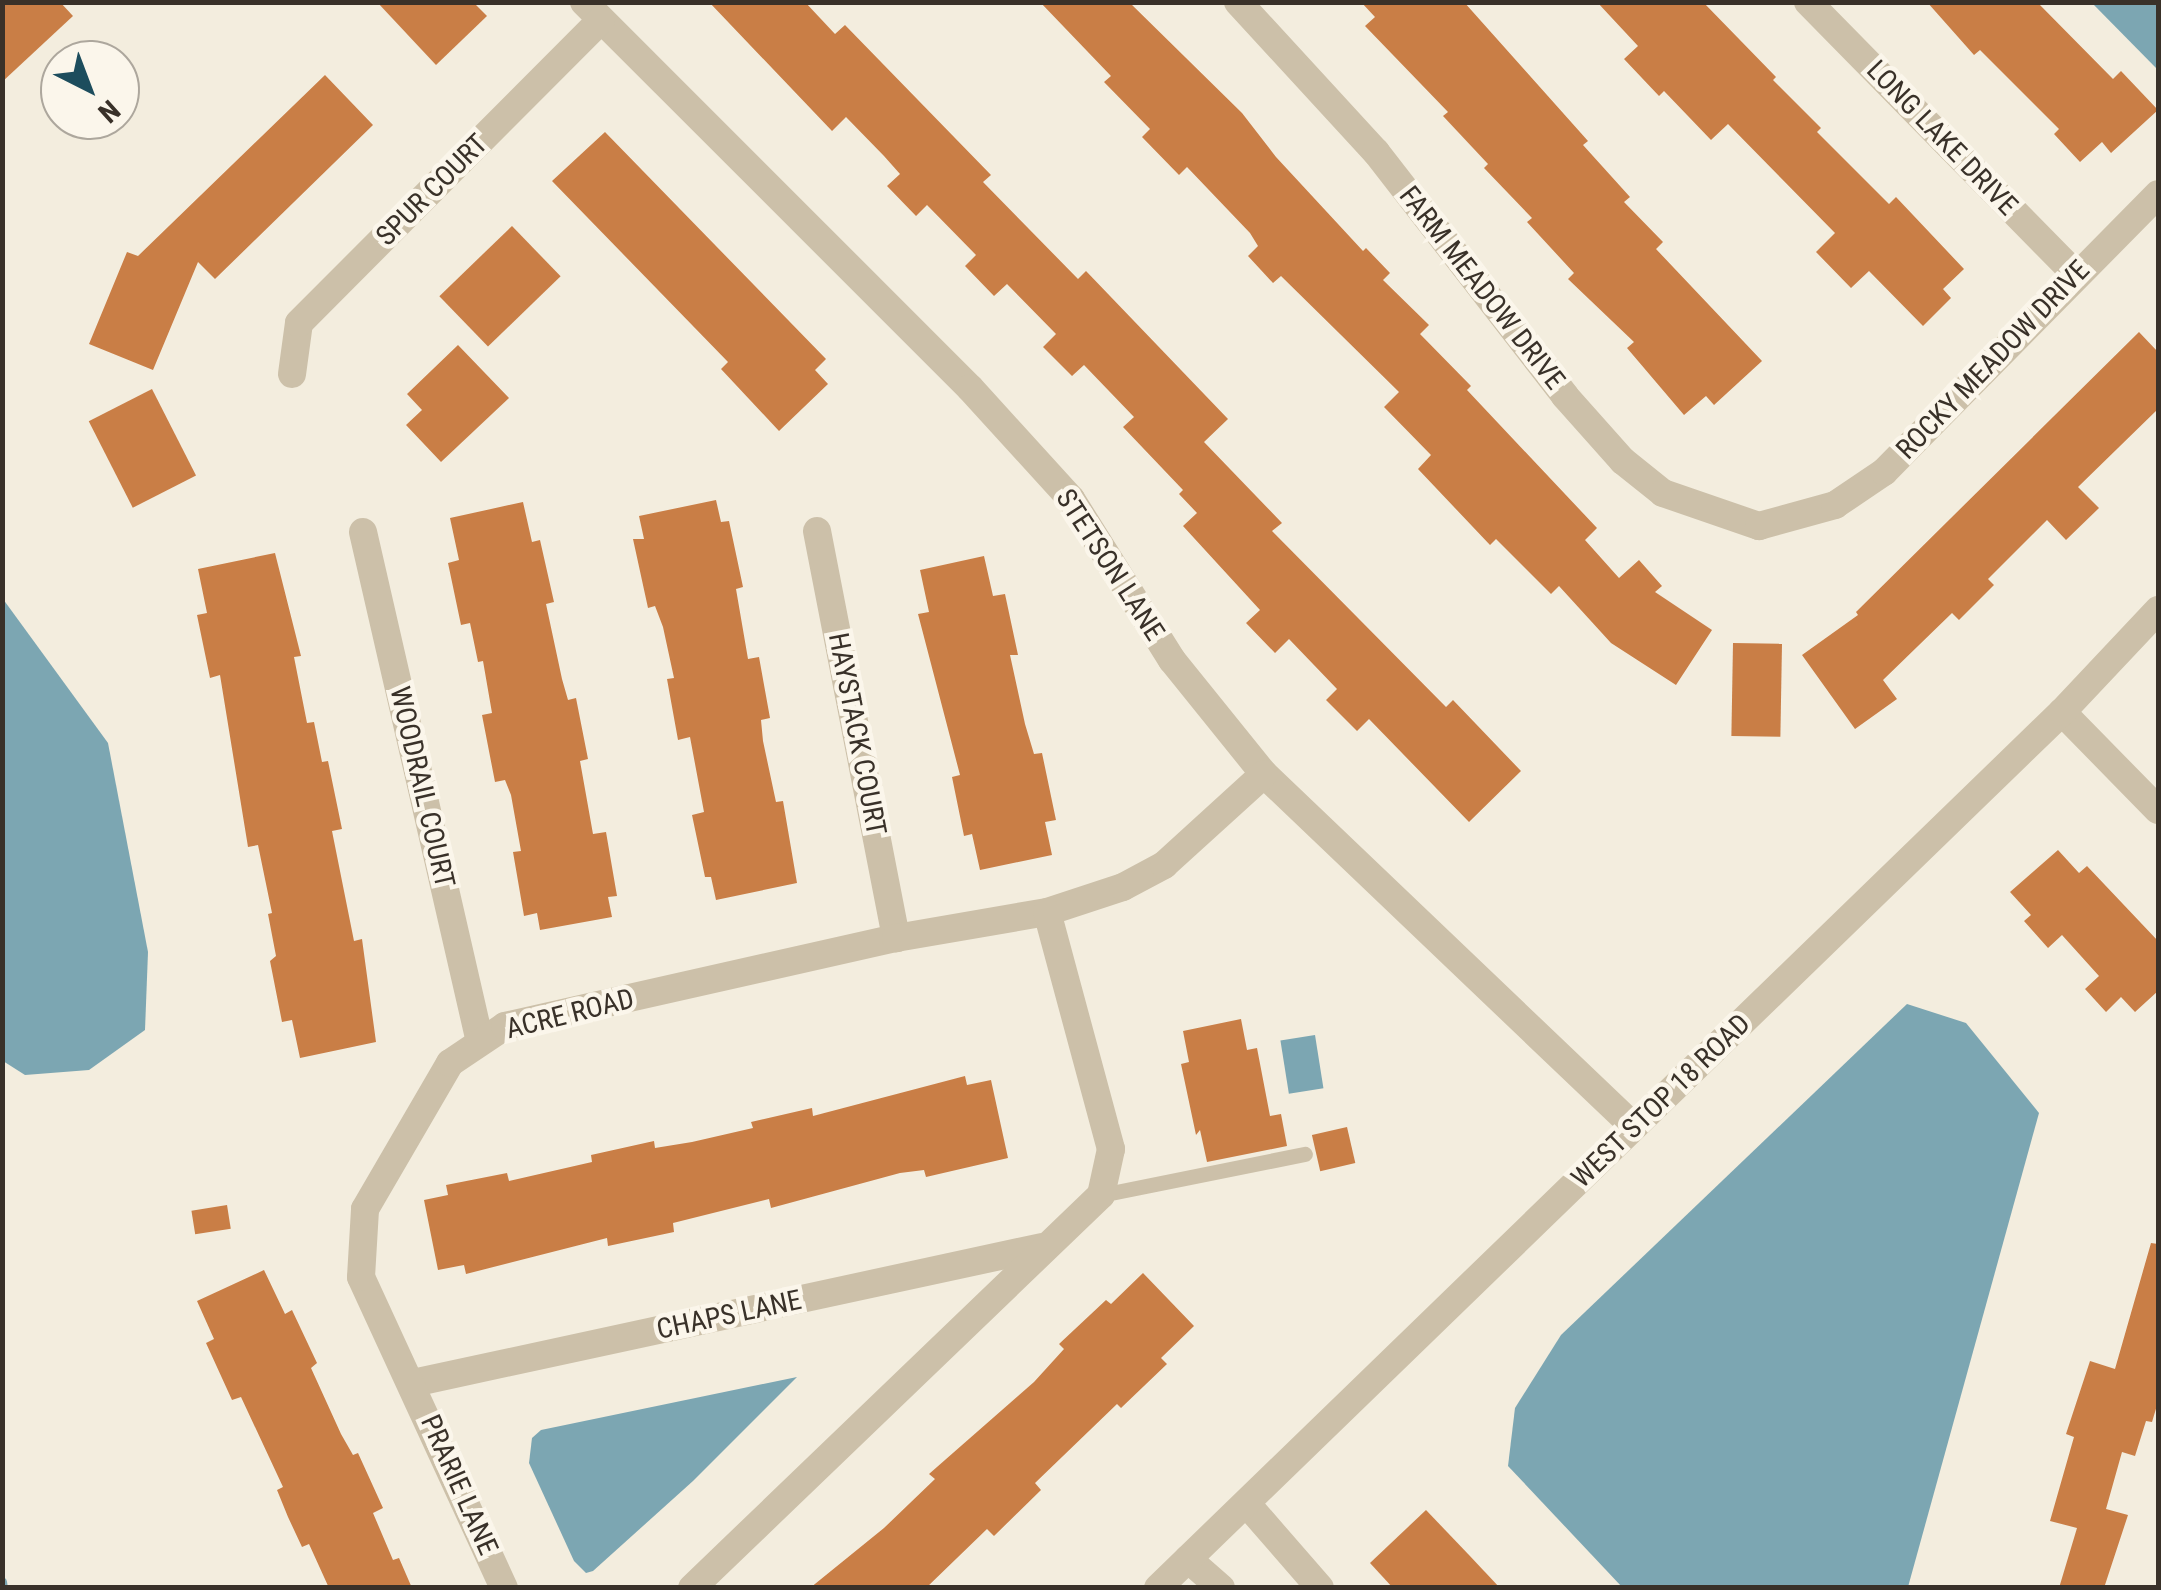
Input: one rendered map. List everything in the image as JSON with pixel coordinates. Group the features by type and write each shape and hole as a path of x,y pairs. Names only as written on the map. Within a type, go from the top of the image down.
{"street":[{"name":"FARM MEADOW DRIVE","path":"1238,2 1376,152 1565,396 1624,462 1663,494 1759,526"},
{"name":"LONG LAKE DRIVE","path":"1808,2 2075,274"},
{"name":"SPUR COURT","path":"292,374 299,324 593,11"},
{"name":"STETSON LANE","path":"593,11 970,388 1071,499 1172,660 1264,774 1634,1126"},
{"name":"ROCKY MEADOW DRIVE","path":"1759,526 1834,505 1884,472 1950,410 2075,274 2158,194"},
{"name":"HAYSTACK COURT","path":"818,531 896,938"},
{"name":"WOODRAIL COURT","path":"363,532 480,1042"},
{"name":"WEST STOP 18 ROAD","path":"1158,1588 2062,712 2158,610"},
{"path":"2062,712 2158,810"},
{"name":"ACRE ROAD","path":"413,1383 362,1277 365,1209 450,1063 505,1026 896,938 1047,912 1124,887 1164,865 1264,774"},
{"path":"692,1588 1101,1195 1112,1149 1047,912"},
{"name":"CHAPS LANE","path":"413,1383 1044,1246"},
{"name":"PRARIE LANE","path":"413,1383 504,1588"},
{"path":"1247,1504 1320,1588"},
{"path":"1188,1559 1221,1588"}],"lane":[{"path":"1101,1195 1305,1154"}],"water":[{"path":"2092,3 2158,3 2158,70"},
{"path":"3,599 108,743 148,952 145,1030 89,1070 25,1075 3,1061"},
{"path":"1907,1004 1966,1023 2039,1113 1908,1587 1622,1587 1508,1466 1515,1408 1561,1335"},
{"path":"1315,1035 1323,1088 1289,1094 1280,1040"},
{"path":"797,1377 693,1481 593,1571 586,1573 574,1561 529,1463 532,1438 541,1430"}],"building":[{"path":"2,2 60,2 73,16 47,40 40,40 40,47 2,82"},
{"path":"377,2 473,2 487,16 436,65"},
{"path":"709,2 805,2 835,34 845,25 991,175 983,182 1078,279 1086,271 1228,419 1204,442 1282,523 1272,531 1446,707 1453,700 1521,771 1469,822 1369,719 1357,731 1326,700 1337,689 1289,639 1275,653 1246,623 1260,610 1183,526 1197,513 1179,494 1183,490 1123,427 1134,417 1084,365 1072,376 1043,347 1056,334 1007,284 994,296 965,266 976,255 927,205 916,216 887,186 900,174 884,156 846,117 832,131"},
{"path":"1040,2 1129,2 1242,113 1276,157 1363,251 1366,248 1390,273 1383,280 1429,325 1420,334 1471,386 1467,390 1597,528 1585,540 1619,578 1639,560 1662,586 1655,592 1712,630 1676,685 1611,643 1559,586 1551,594 1496,539 1490,545 1418,469 1431,455 1384,407 1399,392 1281,276 1273,283 1248,256 1258,246 1250,233 1187,167 1179,175 1142,137 1150,129 1104,82 1111,76"},
{"path":"1361,2 1464,2 1588,141 1583,145 1630,197 1624,202 1663,242 1656,249 1762,361 1714,405 1706,396 1684,415 1627,348 1634,342 1568,279 1574,273 1527,222 1532,218 1484,168 1488,164 1443,116 1448,112 1365,26 1375,17"},
{"path":"1597,2 1703,2 1821,128 1817,132 1889,204 1896,197 1964,269 1943,289 1951,298 1923,326 1869,271 1851,288 1816,252 1835,233 1728,124 1711,140 1664,91 1659,96 1624,59 1638,46"},
{"path":"1927,2 2037,2 2113,79 2121,71 2158,110 2111,153 2102,142 2080,162 2054,134 2059,129 1980,50 1974,55"},
{"path":"325,75 373,125 215,279 198,262 153,370 89,344 127,252 138,256"},
{"path":"605,132 826,359 815,370 828,384 779,431 721,369 728,362 552,181"},
{"path":"512,226 561,276 488,347 439,296"},
{"path":"2139,332 2158,352 2158,409 2078,487 2099,508 2066,540 2047,520 1988,579 1994,585 1959,620 1952,613 1883,680 1897,699 1855,729 1802,655 1858,615 1856,612"},
{"path":"458,345 509,398 441,462 406,425 422,410 407,394"},
{"path":"152,389 196,475 133,508 89,421"},
{"path":"716,500 721,522 729,521 743,587 736,589 748,659 759,657 770,718 761,720 763,741 776,802 783,801 797,883 716,900 711,877 705,877 692,815 704,812 690,737 678,740 667,679 674,678 663,627 655,606 648,608 633,539 644,539 639,516"},
{"path":"523,502 532,542 540,540 554,602 546,604 562,679 568,700 576,698 588,759 580,761 593,834 606,832 617,896 608,897 612,917 540,930 537,913 524,916 513,852 521,851 511,795 505,780 495,782 482,715 492,713 483,661 478,662 470,623 461,625 448,563 459,560 450,518"},
{"path":"275,553 301,656 294,657 307,723 314,722 322,762 328,761 342,829 332,831 354,941 362,939 376,1042 300,1058 292,1020 282,1022 270,961 276,956 268,914 272,913 258,845 248,847 220,675 210,678 197,615 207,613 198,569"},
{"path":"984,556 993,596 1005,594 1018,655 1010,655 1025,724 1034,754 1042,753 1056,820 1045,822 1052,855 980,870 972,834 964,836 952,777 960,775 918,614 929,612 920,570"},
{"path":"1733,643 1782,644 1780,737 1731,736"},
{"path":"2058,850 2079,873 2087,866 2158,941 2158,991 2135,1012 2121,997 2106,1012 2085,989 2099,976 2062,935 2048,948 2024,921 2031,915 2010,892"},
{"path":"1241,1019 1247,1050 1257,1048 1270,1116 1281,1114 1287,1146 1207,1162 1200,1130 1196,1135 1181,1064 1189,1062 1183,1031"},
{"path":"965,1076 967,1085 991,1080 1008,1158 926,1177 924,1170 900,1173 771,1208 769,1199 673,1223 674,1232 608,1246 607,1238 466,1274 464,1265 438,1270 424,1200 448,1195 446,1185 507,1173 509,1181 592,1162 591,1155 654,1141 655,1148 692,1142 753,1128 751,1122 812,1108 813,1116"},
{"path":"1347,1127 1355,1163 1320,1171 1312,1135"},
{"path":"227,1205 231,1229 195,1234 191,1211"},
{"path":"2151,1243 2158,1244 2158,1402 2152,1422 2146,1421 2135,1456 2122,1452 2106,1509 2128,1515 2104,1588 2059,1588 2077,1528 2050,1521 2074,1437 2066,1434 2090,1361 2115,1369"},
{"path":"264,1270 285,1314 292,1310 317,1363 311,1368 341,1434 353,1455 358,1453 383,1508 373,1513 393,1560 399,1558 412,1588 329,1588 309,1544 302,1547 288,1517 277,1490 283,1487 241,1397 232,1400 206,1343 214,1339 197,1301"},
{"path":"1143,1273 1194,1326 1161,1358 1167,1364 1121,1408 1117,1404 1035,1483 1041,1490 994,1536 987,1529 926,1588 810,1588 884,1528 935,1479 929,1474 1034,1382 1064,1349 1059,1344 1106,1300 1111,1304"},
{"path":"1426,1510 1500,1588 1393,1588 1370,1563"}],"waterway":[{"path":"2,1582 3,1588"}]}
